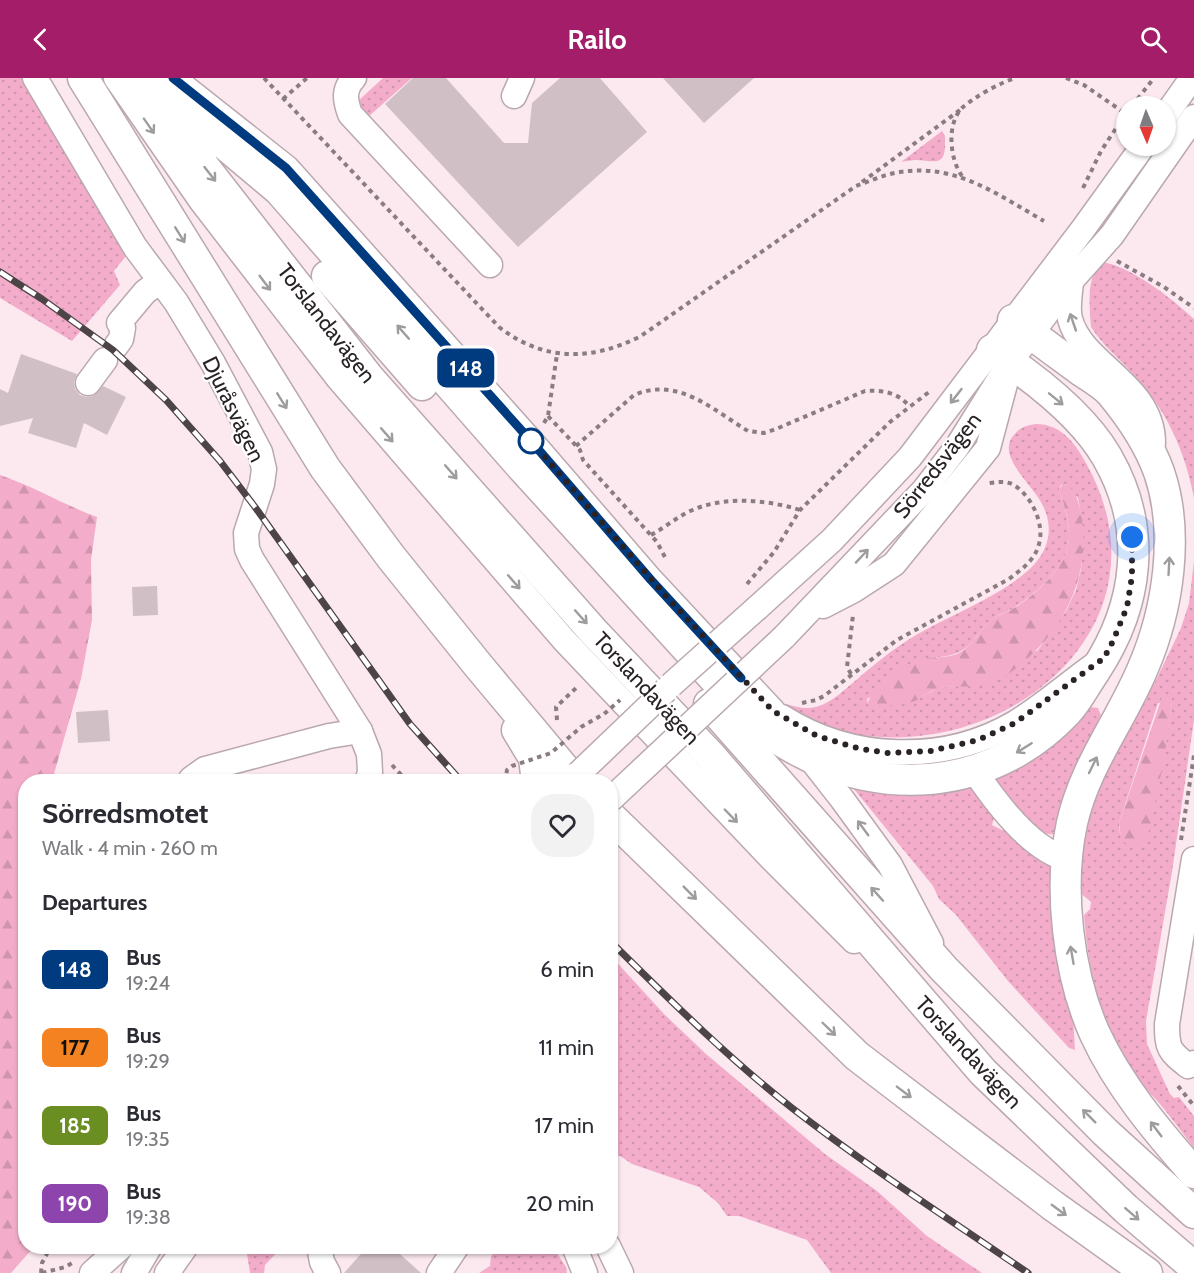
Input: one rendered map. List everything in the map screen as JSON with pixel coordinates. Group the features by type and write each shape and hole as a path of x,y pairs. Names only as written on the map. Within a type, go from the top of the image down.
{"main road":[{"path":"83,78 301,430 339,486 391,557 477,664 541,764 560,774"},
{"name":"Torslandavägen","path":"135,78 369,378 593,631 711,756 983,1072 1125,1209 1194,1267"},
{"name":"Torslandavägen","path":"167,78 204,127 371,328 944,969 1105,1132 1194,1213"},
{"path":"204,127 279,190 519,464 749,717 764,730 807,756 842,770 892,779 940,778 974,770 1012,755 1036,740 1068,711 1104,658 1121,624 1131,587 1132,537 1125,500 1107,457 1075,415 1001,356"},
{"path":"1023,328 1110,391 1138,430 1160,473 1169,522 1169,570 1159,623 1143,669 1082,786 1072,825 1066,899 1072,958 1095,1034 1135,1101 1165,1141 1194,1173"},
{"path":"618,823 857,1056 1052,1205 1147,1273"},
{"path":"618,846 649,851"}],"street":[{"name":"Djuråsvägen","path":"35,78 135,247 176,302 213,363 260,453 264,469 262,484 246,533 247,549 360,731 369,754 369,774"},
{"path":"116,78 202,201 338,378 564,640 771,858 983,1072"},
{"path":"173,78 286,168 531,441 666,596 783,707 817,736 861,749 888,753 931,751 978,740 1015,723 1104,658"},
{"path":"354,78 346,91 346,103 350,114 490,265"},
{"path":"1176,101 1192,78"},
{"name":"Sörredsvägen","path":"1023,328 1071,281 1112,235 1194,117"},
{"name":"Sörredsvägen","path":"580,774 671,685 749,599 832,540 1001,356 1023,328 1136,156"},
{"path":"88,383 145,292 160,281"},
{"path":"1071,281 1069,316 1072,327 1083,342 1132,391 1147,416 1153,434 1153,458"},
{"name":"Sörredsvägen","path":"618,793 784,637 924,490 957,447 1001,356"},
{"path":"783,707 807,756 890,865 944,969"},
{"path":"198,774 205,769 329,736 360,731"},
{"path":"974,770 1008,816 1055,856 1068,859"},
{"path":"1191,1065 1171,1052 1167,1044 1167,1024 1187,947 1194,859"},
{"path":"92,1273 113,1254"},
{"path":"134,1273 145,1254"},
{"path":"167,1273 180,1254"},
{"path":"439,1273 452,1254"},
{"path":"578,1254 585,1273"},
{"path":"612,1254 621,1273"}],"path":[{"path":"264,78 499,327 524,343 557,354 590,354 610,350 641,336 856,186 961,109 1016,78"},
{"path":"283,99 307,78"},
{"path":"1066,78 1084,86 1116,107"},
{"path":"1140,96 1154,78"},
{"path":"961,109 954,126 952,148 957,168 964,177"},
{"path":"1082,190 1101,151 1116,128"},
{"path":"856,186 887,175 918,170 964,177 1044,222"},
{"path":"1113,258 1164,287 1194,308"},
{"path":"540,431 549,416 557,354"},
{"path":"749,599 800,510 890,423 933,388"},
{"path":"576,446 634,396 656,389 693,396 734,423 757,433 776,429 865,391 888,392 904,400 910,406"},
{"path":"549,416 580,450 584,460 657,542 671,569"},
{"path":"783,707 816,700 897,640 1010,579 1026,566 1034,556 1041,534 1040,524 1029,501 1023,492 1012,484 1003,482 986,484"},
{"path":"651,535 694,509 722,502 780,504 800,510"},
{"path":"851,674 847,667 853,612"},
{"path":"506,774 512,766 541,764 581,727 604,714 621,699"},
{"path":"41,1273 42,1263 47,1254"}],"green space":[{"path":"0,78 46,78 142,236 114,271 120,285 72,341 0,298"},
{"path":"383,78 412,78 368,117 358,101"},
{"path":"942,131 945,136 945,145 943,157 940,160 901,162"},
{"path":"1103,262 1127,270 1139,277 1163,293 1194,319 1194,498 1180,448 1165,417 1146,389 1100,340 1091,327 1091,283 1097,268"},
{"path":"1036,424 1053,427 1060,431 1077,448 1086,463 1108,523 1109,579 1092,629 1059,672 1014,706 961,728 904,737 844,732 790,709 786,704 808,708 826,703 905,642 1002,589 1034,564 1044,550 1048,539 1047,517 1039,498 1013,462 1009,453 1009,444 1013,436 1023,427","holes":["1065,484 1078,498 1083,548 1076,590 1066,611 1038,650 965,685 938,688 914,701 868,705 867,699 937,657 966,648 996,617 1025,600 1042,586 1063,559 1069,539 1069,526 1059,489 1061,485"]},
{"path":"0,475 97,517 91,560 92,620 81,679 54,774 18,774 18,1254 28,1254 11,1273 0,1273"},
{"path":"1063,484 1074,491 1079,504 1083,536 1082,558 1071,600 1061,619 1033,654 1001,679 992,683 937,689 917,700 900,705 868,705 873,693 895,673 916,661 952,656 963,651 988,623 1014,608 1043,586 1063,559 1067,549 1068,519 1059,489"},
{"path":"1194,561 1194,720 1172,872 1146,1021 1147,1044 1170,1094 1174,1098 1179,1097 1194,1116 1194,1148 1161,1105 1141,1087 1108,1027 1087,948 1084,915 1090,909 1091,902 1078,891 1083,835 1095,790 1156,680 1181,628 1189,603","holes":["1172,702 1167,735 1120,834 1119,823 1158,703"]},
{"path":"1163,694 1172,695 1164,760 1149,831 1141,843 1132,846 1126,844 1121,838 1119,823"},
{"path":"1090,707 1098,708 1101,715 1077,765 1056,835 1041,833 998,790 992,775 1046,750 1066,733"},
{"path":"968,784 977,791 995,814 992,825 1013,833 1035,850 1052,869 1073,1015 1075,1050 1069,1048 1008,981 956,915 939,899 933,886 853,788 867,790"},
{"path":"618,964 664,1014 706,1054 825,1154 877,1191 927,1236 982,1273 831,1273 807,1240 739,1216 727,1216 718,1203 699,1187 632,1164 618,1156"},
{"path":"247,1254 275,1254 265,1265 264,1273 250,1273"},
{"path":"492,1254 558,1254 567,1273 479,1273 490,1266"}],"building":[{"path":"413,78 446,78 504,143 528,143 532,103 560,78 600,78 647,132 518,247 385,104"},
{"path":"663,78 754,78 704,123"},
{"path":"21,354 77,374 74,382 75,389 80,395 93,396 103,386 126,397 107,435 84,423 76,448 28,433 33,418 0,426 0,389 8,393"},
{"path":"157,586 158,615 133,616 132,587"},
{"path":"108,710 110,741 78,743 76,712"},
{"path":"361,1254 400,1254 421,1273 344,1273"}],"railway":[{"path":"0,272 113,350 166,400 220,461 410,724 455,774"},
{"path":"618,949 721,1048 792,1108 879,1172 1028,1273"}],"bus line":[{"name":"148","path":"173,78 286,168 531,441 651,580 741,678"}],"route":[{"path":"531,441 666,596 773,711 817,736 861,749 888,753 931,751 978,740 1015,723 1104,658 1127,607 1132,576 1132,537"}]}
